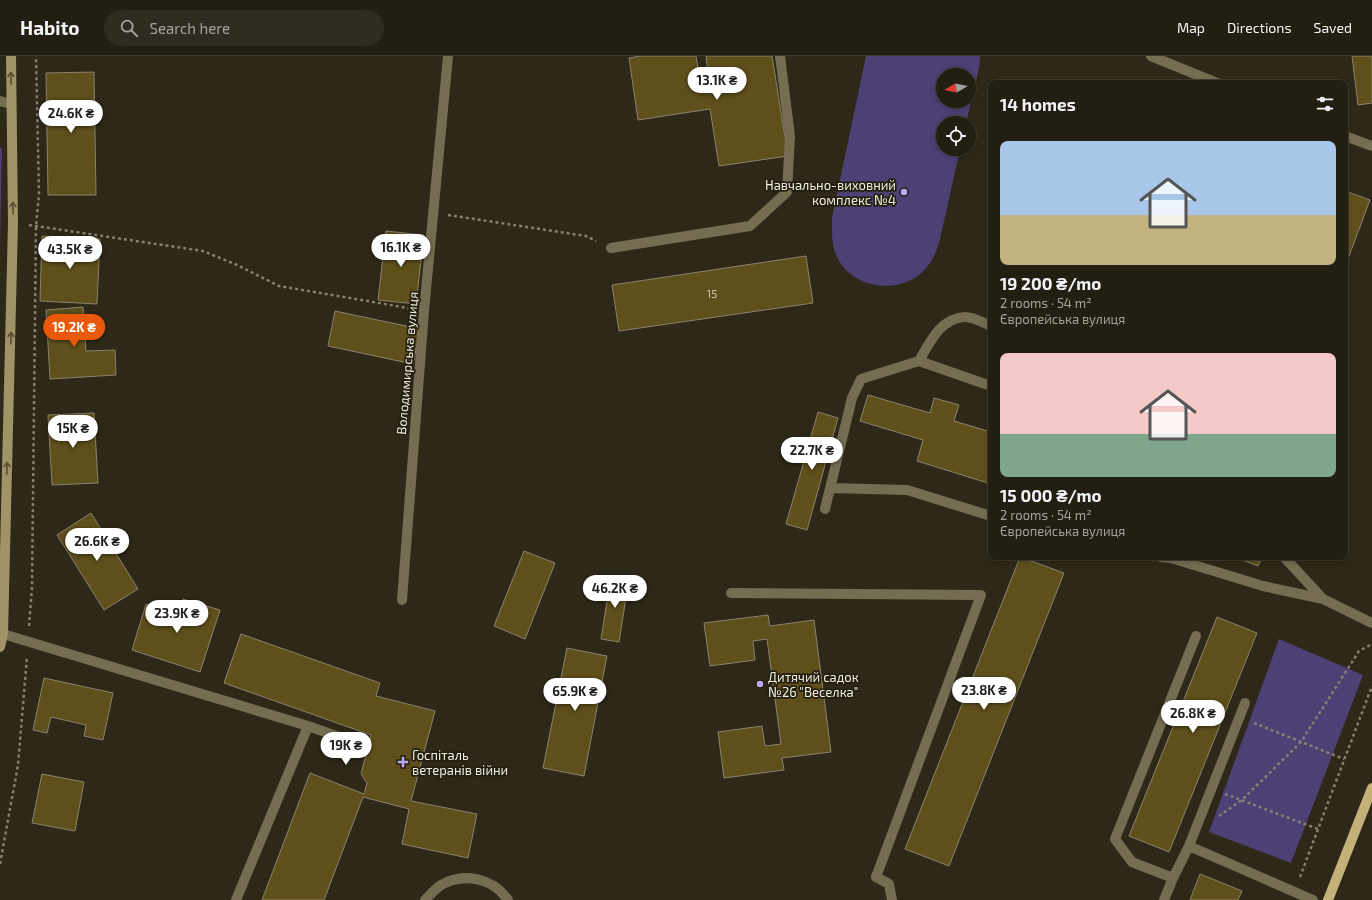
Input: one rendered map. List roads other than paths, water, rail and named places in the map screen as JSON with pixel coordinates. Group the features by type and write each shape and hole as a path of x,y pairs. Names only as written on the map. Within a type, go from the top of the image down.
{"main road":[{"path":"1328,900 1372,788"}],"street":[{"path":"0,647 3,634 13,222 11,56"},
{"name":"Володимирська вулиця","path":"402,600 424,311 448,56"},
{"path":"611,248 750,226 787,192 790,136 780,56"},
{"path":"1152,56 1210,80"},
{"path":"0,101 11,104"},
{"path":"1348,137 1372,146"},
{"path":"919,361 933,336 945,323 965,317 988,325"},
{"path":"825,509 852,398 861,379 919,361 988,385"},
{"path":"830,488 907,490 988,515"},
{"path":"1178,560 1263,586 1323,598 1372,623"},
{"path":"1287,560 1323,598"},
{"path":"731,593 981,595 876,877 889,884 892,900"},
{"path":"3,634 308,726 359,744"},
{"path":"1173,878 1132,862 1114,839 1196,636"},
{"path":"1164,900 1189,846 1245,702"},
{"path":"236,900 308,726"},
{"path":"1189,846 1313,900"},
{"path":"425,900 439,886 451,880 466,878 487,881 505,895 508,900"}],"place":[{"name":"Навчально-виховний комплекс №4","path":"904,192"},
{"name":"Дитячий садок №26 \"Веселка\"","path":"760,684"},
{"name":"Госпіталь ветеранів війни","path":"403,762"}]}
